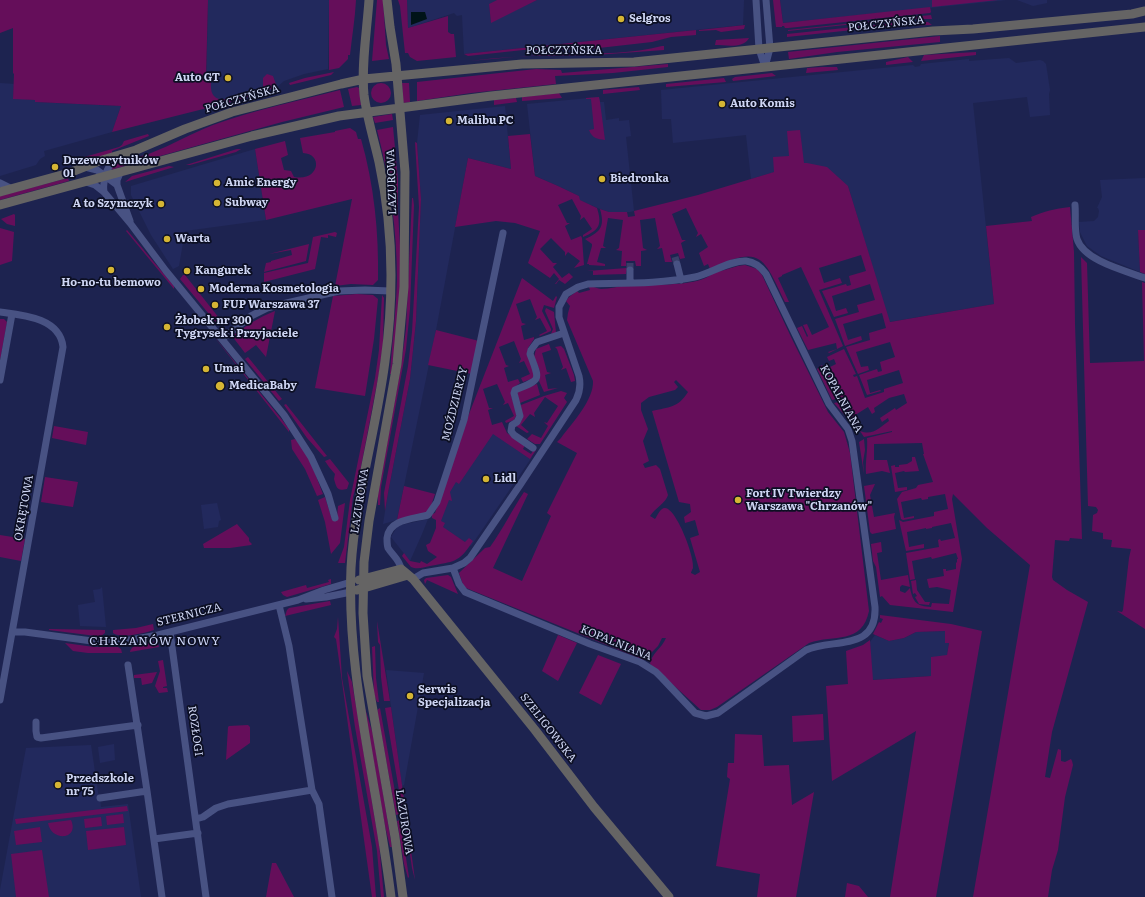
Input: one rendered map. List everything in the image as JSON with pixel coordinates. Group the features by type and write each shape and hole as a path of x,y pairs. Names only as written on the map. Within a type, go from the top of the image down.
{"main road":[{"name":"LAZUROWA","path":"369,0 364,94 379,162 386,210 390,246 390,291 385,360 357,514 351,582 352,644 356,677 384,843 391,897"},
{"name":"LAZUROWA","path":"387,0 397,76 406,183 404,297 397,364 368,521 363,588 364,629 368,676 395,837 403,897"},
{"name":"POŁCZYŃSKA","path":"0,192 69,173 98,161 148,146 232,112 364,79 535,63 634,62 933,31 1048,23 1132,14 1145,11"},
{"path":"0,206 285,128 339,116 484,96 1145,27"},
{"path":"351,582 363,579 407,575"},
{"path":"363,588 407,575"},
{"name":"SZELIGOWSKA","path":"407,575 535,730 594,806 669,897"},
{"name":"STERNICZA","path":"351,592 363,588"}],"street":[{"path":"756,0 759,49 765,67"},
{"path":"765,67 770,48 766,0"},
{"path":"104,192 103,184 108,168 116,156"},
{"path":"84,167 97,170 114,181 117,185"},
{"path":"120,172 117,185 130,223"},
{"path":"86,182 95,185 104,192 130,223 162,266 284,415 314,464 328,494 335,518"},
{"path":"0,183 12,189"},
{"path":"1075,205 1077,239 1083,249 1099,260 1145,278"},
{"name":"MOŹDZIERZY","path":"407,575 388,547 387,536 397,523 428,515 437,502 464,420 503,233"},
{"name":"KOPALNIANA","path":"407,575 453,568 464,563 470,558 576,400 579,393 580,383 559,317 559,307 564,296 578,287 588,284 681,280 705,275 713,270 747,261 760,266 766,274 829,404 848,428 852,441 875,607 873,621 866,633 854,641 824,644 806,650 718,713 710,716 702,716 692,710 662,678 643,664 623,655 590,644 463,591 453,568"},
{"path":"677,264 681,280"},
{"path":"630,270 630,282"},
{"path":"222,339 256,313 278,305 339,291 390,291"},
{"path":"0,312 12,314 0,380"},
{"name":"OKRĘTOWA","path":"0,700 63,355 63,341 58,332 49,324 12,314"},
{"path":"533,448 514,435 511,431 512,426 517,422 520,416 514,393 515,390 534,383 537,378 537,372 530,354 534,345 537,342 564,333"},
{"name":"STERNICZA","path":"13,632 25,632 92,641 125,641 170,632 279,605 351,582"},
{"name":"STERNICZA","path":"298,600 326,597 351,592"},
{"path":"279,605 289,646 312,790 319,804 332,897"},
{"name":"ROZŁOGI","path":"170,632 206,897"},
{"path":"128,665 162,897"},
{"path":"36,722 36,735 37,737 41,738 138,725"},
{"path":"196,819 203,817 216,808 228,804 312,790"},
{"path":"100,798 147,791"},
{"path":"154,839 198,833"}],"shaded area":[{"path":"0,0 208,0 206,79 211,79 211,89 213,95 219,99 230,99 261,91 263,87 263,78 267,74 273,76 277,87 239,100 112,132 121,106 35,102 35,100 13,99 13,28 0,33"},
{"path":"208,0 329,0 328,69 304,74 284,81 276,88 239,100 206,100"},
{"path":"329,0 356,0 350,55 348,55 348,59 339,68 329,70"},
{"path":"377,0 383,0 386,45 389,59 372,61"},
{"path":"398,0 407,0 408,28 448,16 448,32 454,34 456,57 417,61 410,57 408,53 405,53"},
{"path":"407,0 497,0 489,4 491,22 537,0 744,0 743,25 464,54 462,15 457,16 454,13 408,28"},
{"path":"497,0 537,0 491,23 489,4"},
{"path":"773,0 780,0 783,23 930,7 931,12 785,28 784,26 776,27"},
{"path":"780,0 1006,0 783,23"},
{"path":"932,0 998,0 932,7"},
{"path":"1017,0 1047,0 1047,3 1033,6"},
{"path":"411,12 425,12 427,19 411,25"},
{"path":"931,15 932,19 903,19 788,31 788,30"},
{"path":"902,22 928,22 932,25 890,26 787,37 787,34"},
{"path":"745,25 744,29 721,32 716,30 699,31 699,30"},
{"path":"696,30 696,35 671,37 652,42 590,49 523,50 468,56 464,54"},
{"path":"940,36 940,42 837,52 789,59 788,52"},
{"path":"749,38 743,44 739,45 715,45 716,40"},
{"path":"664,46 664,50 595,55 526,56 628,52"},
{"path":"976,52 976,55 921,61 924,55"},
{"path":"523,56 469,61 494,58"},
{"path":"908,57 913,62 886,65 886,62"},
{"path":"1009,58 1016,63 1040,60 1046,64 1050,90 1050,115 1030,117 1027,97 973,103 994,304 889,322 848,186 789,156 775,172 751,179 746,135 673,143 671,119 662,119 661,90 913,65 915,67 920,66 921,64 969,59 969,61"},
{"path":"668,64 668,67 613,73 555,76 556,84 471,93 417,101 417,82 536,69 561,70 562,73"},
{"path":"837,67 838,70 806,73 807,68"},
{"path":"334,72 331,75 290,85 289,83 305,78"},
{"path":"772,73 776,76 733,81 732,79 735,77"},
{"path":"724,78 726,82 666,87 666,84"},
{"path":"0,83 14,84 13,98 35,100 35,102 121,106 112,132 44,151 45,156 40,159 36,165 0,176"},
{"path":"381,83 388,86 391,93 388,100 381,103 374,100 371,93 374,86"},
{"path":"402,83 409,83 410,102 404,103 403,101"},
{"path":"639,87 640,90 603,94 603,90"},
{"path":"359,88 361,105 352,106 348,89"},
{"path":"340,90 344,107 282,122 110,170 117,163 151,153 213,125 260,110"},
{"path":"559,93 562,98 522,101 522,97"},
{"path":"599,97 600,102 604,102 606,120 619,118 619,121 629,120 631,136 626,137 634,211 609,212 600,209 579,200 579,196 535,176 527,104"},
{"path":"599,97 605,140 595,138 589,130 594,129 591,99 586,98"},
{"path":"516,98 517,102 494,105 494,100"},
{"path":"505,106 511,169 468,158 436,330 397,520 383,524 410,379 416,321 421,199 417,143 420,115"},
{"path":"392,114 393,120 375,123 373,117"},
{"path":"393,127 398,180 400,297 398,326 390,374 397,280 396,242 386,167 377,130"},
{"path":"350,128 356,132 358,139 361,139 366,156 375,209 378,244 378,280 373,285 351,284 335,286 352,199 266,220 255,149 285,141 288,155 281,158 284,170 291,171 294,177 309,176 316,167 316,162 310,155 303,153 300,138"},
{"path":"800,130 804,163 827,167 848,186 890,322 994,304 986,226 1032,221 1031,217 1041,213 1054,209 1070,207 1074,252 1082,539 1070,538 1069,541 1055,540 1052,577 1053,580 1067,590 1088,602 1052,732 1045,777 1050,778 1058,749 1061,750 1061,761 1065,762 1071,759 1073,765 1065,797 1058,850 1052,870 1048,897 973,897 1030,565 987,528 953,494 952,499 962,559 953,612 890,605 882,596 880,597 871,544 881,542 882,552 877,553 881,580 908,575 910,587 902,585 900,587 900,591 905,593 910,588 916,603 926,607 931,607 932,603 949,604 951,590 937,587 929,588 927,579 944,576 943,569 946,569 946,571 956,569 958,559 956,553 932,559 931,557 912,561 915,579 910,580 906,553 939,547 938,540 940,539 941,541 955,538 951,523 907,532 909,547 924,544 924,548 906,551 899,520 903,522 934,516 934,512 948,509 945,494 928,497 928,499 922,500 921,498 901,502 904,518 914,516 914,518 901,519 897,499 902,492 916,488 918,485 933,482 923,454 922,443 874,444 874,460 887,460 890,473 882,471 866,474 867,438 892,431 864,437 860,431 869,433 872,432 879,429 889,421 888,418 882,422 880,418 895,408 896,410 907,403 904,394 889,398 874,408 875,412 872,414 868,407 852,417 858,425 855,427 834,403 839,402 841,406 846,404 843,397 832,400 817,369 822,365 824,370 836,364 834,359 829,361 827,357 844,349 856,374 853,375 854,377 857,376 865,398 884,392 884,389 903,383 899,370 867,380 870,393 881,391 867,395 859,375 877,369 878,372 882,371 880,362 895,357 890,342 856,352 861,367 868,366 869,370 858,374 846,347 870,340 869,333 886,328 882,313 843,324 848,340 861,336 862,340 845,346 835,319 859,312 857,305 875,300 870,284 832,296 836,311 846,308 848,313 834,317 822,291 846,284 847,286 851,285 849,276 866,271 861,255 819,268 824,283 840,278 842,283 819,290 843,346 837,349 836,343 808,350 797,328 802,326 807,337 808,336 803,325 807,324 812,335 829,327 801,267 778,278 789,302 785,302 771,274 759,259 741,257 727,261 710,269 708,264 704,266 699,253 708,247 701,234 696,237 698,233 686,208 672,214 682,240 686,240 681,243 685,258 680,259 678,253 670,255 672,262 665,262 662,248 657,249 660,246 655,218 640,220 643,248 647,250 641,251 641,266 636,266 635,261 626,261 626,266 621,266 622,251 616,250 619,248 623,220 608,218 603,246 606,248 601,248 597,262 605,264 605,266 587,264 592,244 585,239 595,234 602,224 600,209 609,212 627,212 628,217 635,216 634,211 698,195 774,172 773,157 789,156 787,131"},
{"path":"148,134 149,136 112,151 112,153 72,164 74,160 119,147 124,141"},
{"path":"530,134 535,176 579,196 580,200 597,208 599,214 599,222 596,229 583,237 583,235 592,229 584,217 580,220 581,216 572,199 558,205 567,223 570,223 565,226 571,240 581,236 582,238 584,265 574,268 580,261 568,252 565,256 565,252 551,238 540,249 553,263 557,263 553,267 562,278 569,273 573,277 565,284 559,280 555,284 559,279 554,273 550,278 528,263 540,231 515,223 496,221 455,227 468,158 511,169 508,136"},
{"path":"415,142 417,143 421,199 416,321 410,379 385,511 384,493 408,366 412,332 419,207"},
{"path":"241,149 236,152 186,165"},
{"path":"255,149 266,220 185,231 179,266 173,269 151,235 131,195 131,186"},
{"path":"169,166 174,167 125,182 132,176"},
{"path":"68,178 69,181 0,200 0,196"},
{"path":"1145,178 1145,230 1138,231 1140,272 1101,256 1087,246 1080,232 1079,222 1094,221 1098,217 1099,211 1097,208 1102,197 1100,180"},
{"path":"412,198 414,205 410,309 406,349 381,487 380,505 378,505 378,494 401,366 406,329"},
{"path":"14,214 15,226 7,224 1,219"},
{"path":"0,228 14,232 12,261 0,265"},
{"path":"127,230 174,286 174,289 126,231"},
{"path":"1138,230 1145,230 1145,274 1140,272"},
{"path":"335,232 337,233 336,237 328,235 328,238 321,237 315,269 264,282 264,273 308,263 313,237"},
{"path":"309,244 306,261 264,272 266,263 292,255 291,250 269,254"},
{"path":"1081,257 1087,263 1090,363 1144,361 1142,282 1145,283 1145,629 1117,611 1122,612 1123,610 1131,549 1111,547 1112,540 1103,539 1103,533 1092,531 1093,515 1097,513 1098,510 1096,507 1088,506"},
{"path":"745,265 757,269 762,275 828,412 844,432 850,453 869,611 865,622 854,634 809,643 717,707 710,710 701,710 650,664 652,657 666,638 662,638 658,646 644,660 466,588 463,585 459,573 485,548 490,547 524,492 528,494 493,568 522,581 551,516 547,513 577,453 557,442 586,403 590,396 593,381 567,320 570,306 566,301 569,297 577,291 579,293 590,290 589,287 604,289 628,285 661,285 698,281 714,272","holes":["676,380 688,392 677,404 652,411 679,502 690,504 691,512 684,517 685,523 695,520 699,535 690,538 700,572 695,575 691,573 693,562 688,544 674,516 665,508 660,510 655,519 650,516 665,501 668,495 660,469 656,465 645,468 643,464 649,461 643,441 648,429 641,410 641,403 649,397 675,390 678,387 674,382"]},
{"path":"627,268 626,274 593,275 593,271 587,271"},
{"path":"183,275 185,275 223,323 218,325 180,279"},
{"path":"522,278 553,301 556,296 557,297 554,308 544,305 542,311 551,331 540,336 539,335 547,331 540,318 535,320 537,317 530,299 516,304 522,323 526,324 521,326 524,340 534,337 528,348 535,372 534,378 523,382 521,378 530,374 524,361 519,363 521,359 514,341 499,347 506,365 509,366 504,368 508,382 518,379 520,383 516,386 511,395 517,414 514,420 506,423 505,421 514,416 508,403 503,405 505,402 497,384 483,389 489,408 493,408 488,410 492,425 502,422 507,433 525,445 523,449 531,454 534,449 536,450 530,459 493,434 459,484 456,482 450,492 452,501 449,500 441,521 445,523 443,527 465,542 469,538 473,541 463,554 455,560 420,568 411,567 402,556 404,553 410,561 420,563 421,561 427,564 437,557 428,551 426,545 430,543 436,528 436,520 432,518 432,514 435,513 469,414"},
{"path":"357,294 373,295 378,299 374,339 365,396 315,388 333,296"},
{"path":"382,295 384,298 383,344 379,373 361,467 353,497 345,563 338,563 344,547 350,500 375,378 379,350"},
{"path":"546,308 554,312 556,333 551,334 553,329 545,311"},
{"path":"275,311 266,357 256,345 245,353 232,336 258,319"},
{"path":"0,319 4,319 7,322 0,361"},
{"path":"436,330 479,341 472,374 428,365"},
{"path":"212,334 283,421 289,429 289,432"},
{"path":"549,344 551,350 542,353 547,372 551,373 545,375 548,389 558,388 544,392 539,381 540,371 534,357 536,349"},
{"path":"561,346 564,349 575,381 571,382 566,368 561,370 563,367 555,347"},
{"path":"248,357 282,399 279,401 245,359"},
{"path":"537,384 540,395 520,403 517,392"},
{"path":"561,391 567,393 564,398 567,402 540,444 535,444 527,439 532,434 541,438 548,426 544,422 547,423 558,406 545,397 534,413 535,417 530,414 521,425 529,432 527,433 516,426 523,416 521,405"},
{"path":"286,404 327,456 324,457 307,438 284,405"},
{"path":"476,417 532,457 471,546 437,524"},
{"path":"54,426 88,432 86,445 52,438"},
{"path":"295,439 308,457 323,494 317,496 305,469 292,449 291,440"},
{"path":"864,439 865,450 863,462 864,474 859,442"},
{"path":"912,457 915,457 919,471 904,471 895,473 898,488 907,487 907,490 895,492 891,466 895,465 895,467 899,467 899,465 907,464 912,461"},
{"path":"330,459 349,483 347,489 341,490 337,487 334,479 335,474 325,461"},
{"path":"45,477 78,482 73,507 41,502"},
{"path":"875,484 870,495 874,517 895,513 894,517 896,529 872,534 870,532 864,486"},
{"path":"404,486 435,494 430,509 426,514 397,520"},
{"path":"325,497 332,519 337,518 338,506 345,503 340,543 331,554 325,522 318,500"},
{"path":"217,503 221,520 219,521 218,527 204,529 201,505"},
{"path":"428,519 410,561 391,537 397,527 401,525"},
{"path":"237,524 249,538 249,541 252,544 251,545 230,548 204,548 203,544"},
{"path":"0,535 25,539 21,561 0,557"},
{"path":"448,575 451,577 458,594 427,580 425,584 424,580 426,578"},
{"path":"331,579 331,584 287,597 281,592 306,585 307,588 329,582 328,580"},
{"path":"916,580 917,590 925,602 930,602 929,605 919,604 915,597 917,596 915,593 913,594 911,581"},
{"path":"102,587 106,627 80,626 78,605 95,602 93,590 100,589"},
{"path":"330,601 331,605 285,616 289,608"},
{"path":"880,615 951,624 982,631 936,897 890,897 916,731 832,781 826,686 848,684 846,651 863,645 870,640 873,680 931,676 931,657 947,655 949,643 945,643 945,631 916,632 904,638 889,641 873,634 879,622 881,623 883,619 880,618"},
{"path":"338,617 342,678 372,847 376,897 372,897 336,639 334,637 337,629"},
{"path":"377,621 390,701 384,701"},
{"path":"153,624 154,630 145,633 117,635 113,633 113,630 136,628"},
{"path":"49,629 105,630 105,633 101,636 96,636"},
{"path":"945,631 945,643 949,643 947,656 931,676 872,680 870,642 875,635 889,641 904,638 916,632"},
{"path":"558,635 577,643 558,681 542,671"},
{"path":"157,641 159,647 130,652 134,646"},
{"path":"65,643 94,647 118,647 121,649 122,653 88,653 73,651"},
{"path":"375,646 376,678 379,702 377,702 374,694 372,647"},
{"path":"598,655 621,664 601,705 579,693"},
{"path":"163,660 167,686 163,688 167,688 168,692 159,693 155,686 160,671 158,661"},
{"path":"386,670 424,673 404,785 402,786"},
{"path":"347,671 352,682 379,844 384,897 381,897 377,851 355,727"},
{"path":"157,672 152,683 142,685 141,678 134,678 134,675"},
{"path":"363,702 373,734 392,847 390,847 385,826"},
{"path":"391,707 406,813 403,814 385,708"},
{"path":"380,708 399,814 396,815 377,710"},
{"path":"823,714 824,740 793,742 792,716"},
{"path":"248,725 250,727 250,743 226,760 228,727"},
{"path":"735,734 762,735 764,766 789,765 792,805 814,792 796,897 757,897 760,874 716,866 730,779 727,777 728,763 734,763"},
{"path":"114,744 115,760 100,763 98,747"},
{"path":"91,745 101,807 128,804 141,897 0,897 0,890 26,748"},
{"path":"127,806 128,811 16,824 15,819"},
{"path":"123,814 124,823 107,825 106,816"},
{"path":"101,817 102,826 85,828 84,819"},
{"path":"71,820 73,827 72,832 64,836 59,836 54,833 50,829 48,823"},
{"path":"400,820 408,878 404,864 397,821"},
{"path":"405,821 407,821 415,880 412,868"},
{"path":"40,827 42,842 16,845 14,831"},
{"path":"124,827 126,845 88,850 86,831"},
{"path":"42,850 49,897 16,897 11,854"},
{"path":"272,863 276,863 294,897 266,897"},
{"path":"847,883 859,886 868,897 845,897"}],"tunnel":[{"path":"675,257 677,264"},
{"path":"630,263 630,270"}],"place":[{"name":"Selgros","path":"621,19"},
{"name":"Auto GT","path":"228,78"},
{"name":"Auto Komis","path":"722,104"},
{"name":"Malibu PC","path":"449,121"},
{"name":"Drzeworytników 01","path":"55,167"},
{"name":"Biedronka","path":"602,179"},
{"name":"Amic Energy","path":"217,183"},
{"name":"Subway","path":"217,203"},
{"name":"A to Szymczyk","path":"161,204"},
{"name":"Warta","path":"167,239"},
{"name":"Ho-no-tu bemowo","path":"111,270"},
{"name":"Kangurek","path":"187,271"},
{"name":"Moderna Kosmetologia","path":"201,289"},
{"name":"FUP Warszawa 37","path":"215,305"},
{"name":"Żłobek nr 300 Tygrysek i Przyjaciele","path":"167,327"},
{"name":"Umai","path":"206,369"},
{"name":"MedicaBaby","path":"220,386"},
{"name":"Lidl","path":"486,479"},
{"name":"Fort IV Twierdzy Warszawa \"Chrzanów\"","path":"738,500"},
{"name":"Serwis Specjalizacja","path":"410,696"},
{"name":"Przedszkole nr 75","path":"58,785"}],"district":[{"name":"CHRZANÓW NOWY","path":"155,641"}]}
